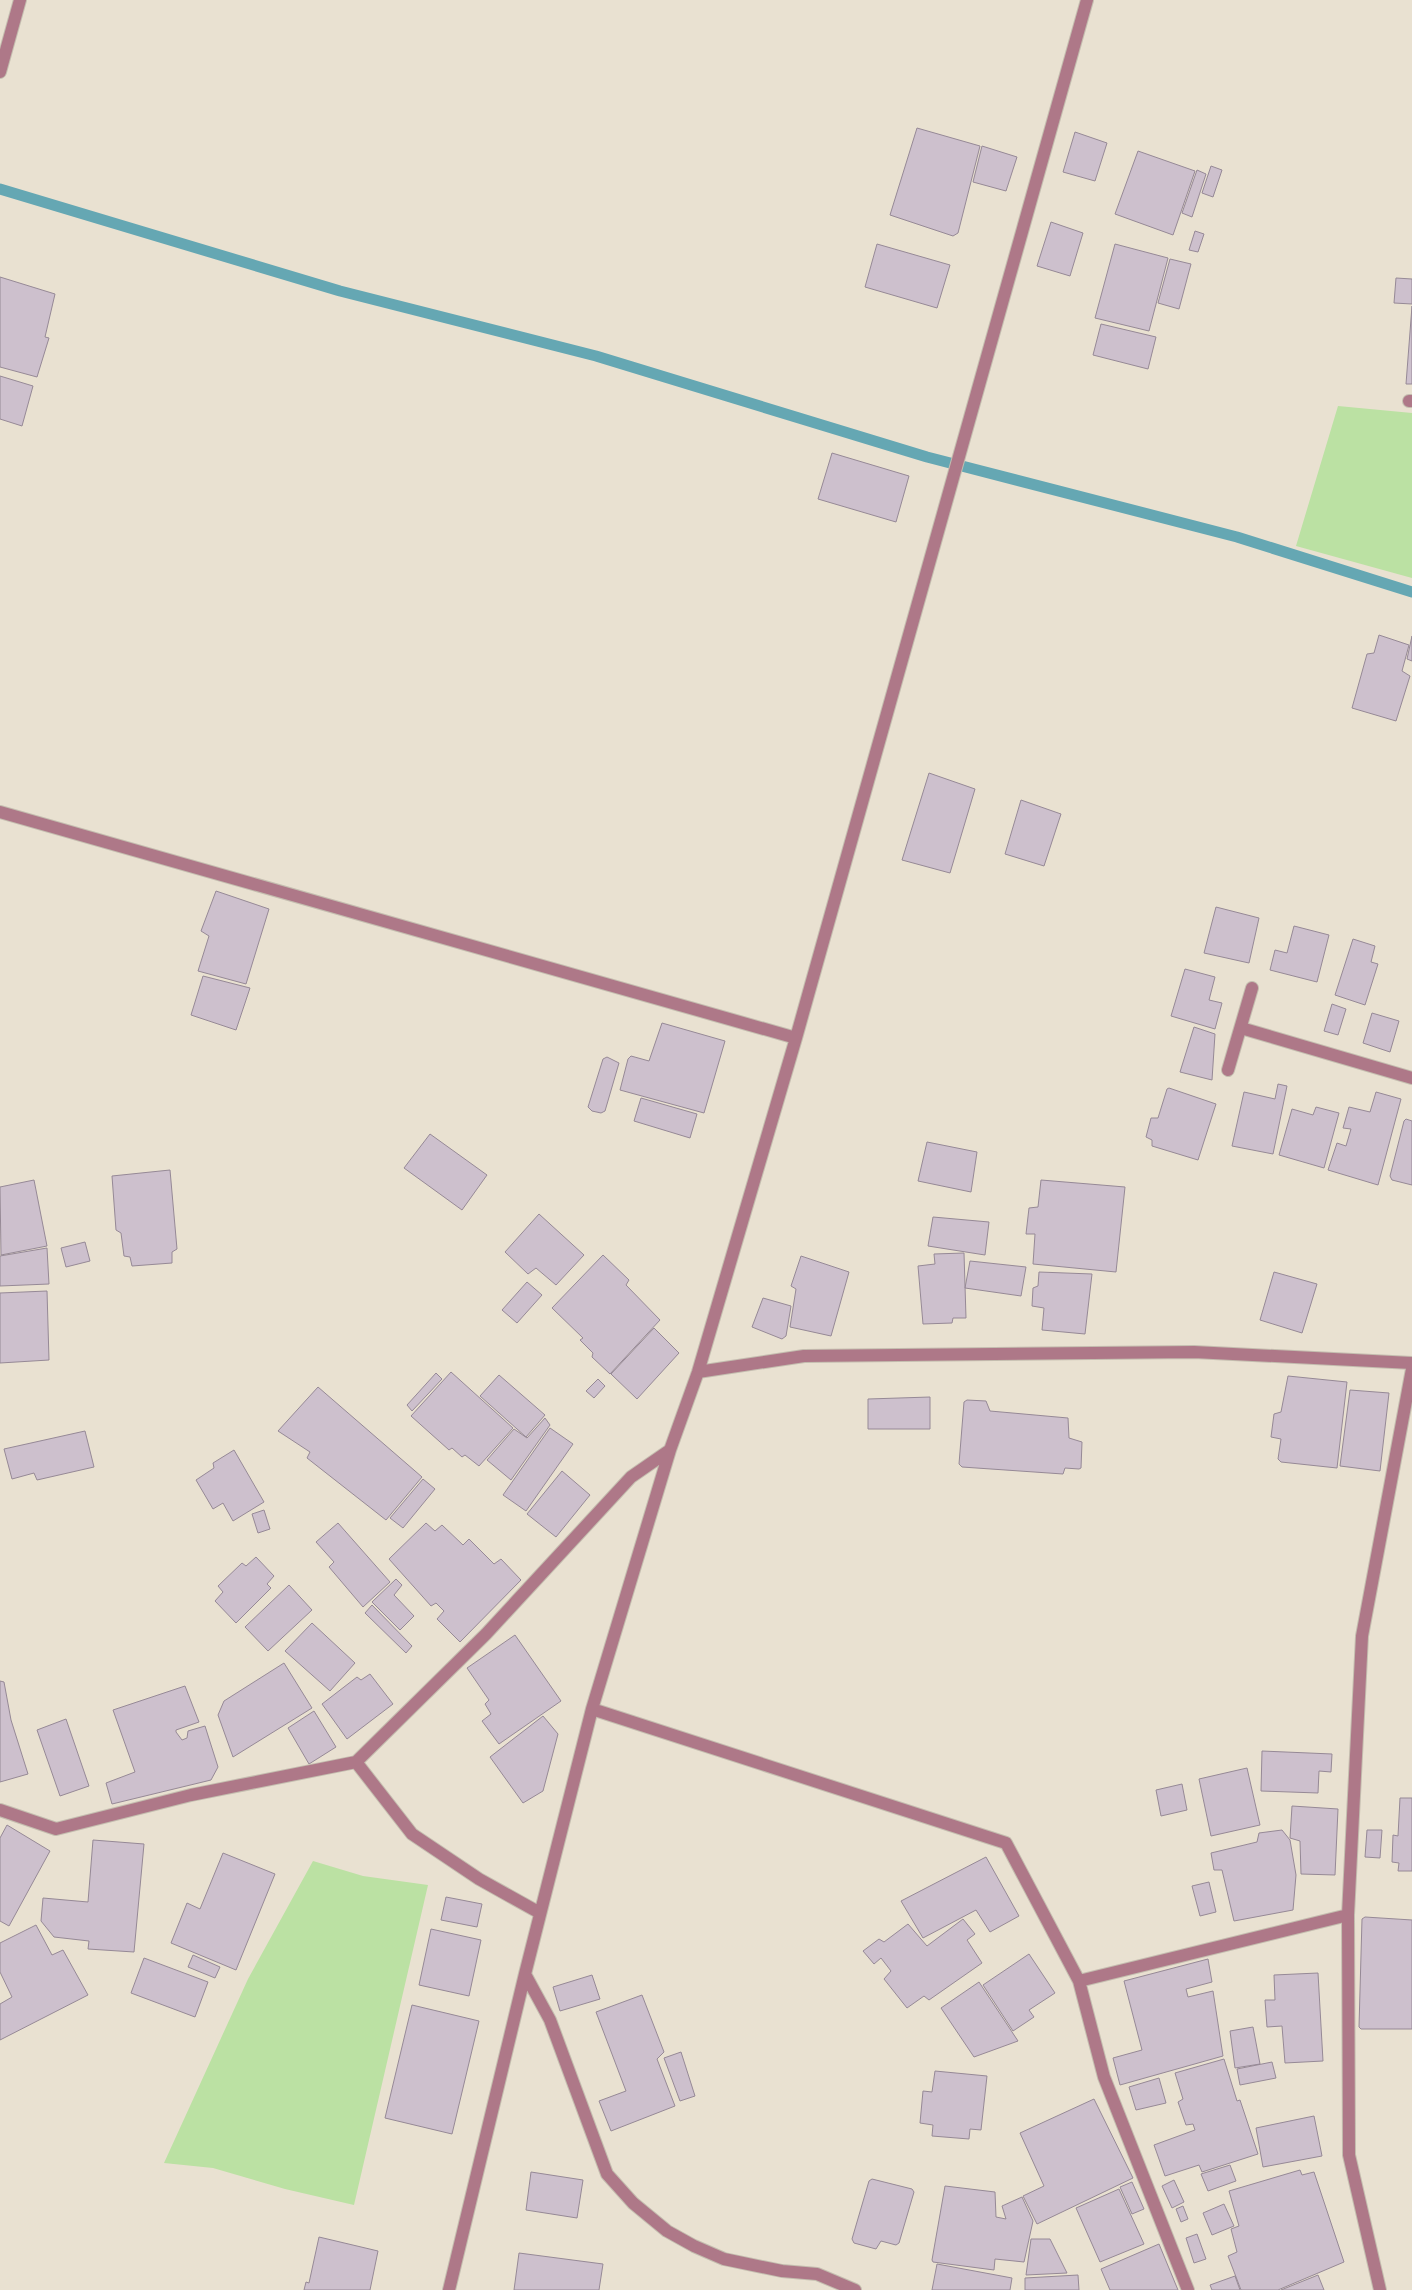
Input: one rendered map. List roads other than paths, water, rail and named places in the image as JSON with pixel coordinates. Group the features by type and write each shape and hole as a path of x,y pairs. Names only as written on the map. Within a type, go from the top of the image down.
{"street":[{"path":"0,72 20,0"},
{"path":"449,2290 540,1913 592,1709 670,1450 698,1372 796,1038 1087,0"},
{"path":"0,812 796,1038"},
{"path":"1228,1070 1252,988"},
{"path":"1241,1028 1412,1078"},
{"path":"698,1372 804,1356 1194,1352 1412,1363"},
{"path":"1380,2290 1349,2155 1348,1915 1362,1636 1412,1369"},
{"path":"0,1810 56,1829 191,1795 356,1762 486,1634 632,1477 670,1450"},
{"path":"592,1709 1006,1843 1080,1982 1104,2077 1188,2290"},
{"path":"356,1762 412,1834 479,1879 540,1913"},
{"path":"1080,1982 1348,1915"},
{"path":"525,1974 550,2020 607,2174 633,2203 667,2231 694,2246 724,2259 782,2271 817,2274 855,2290"}],"waterway":[{"path":"0,189 340,291 596,356 927,457 1237,537 1412,592"}]}
